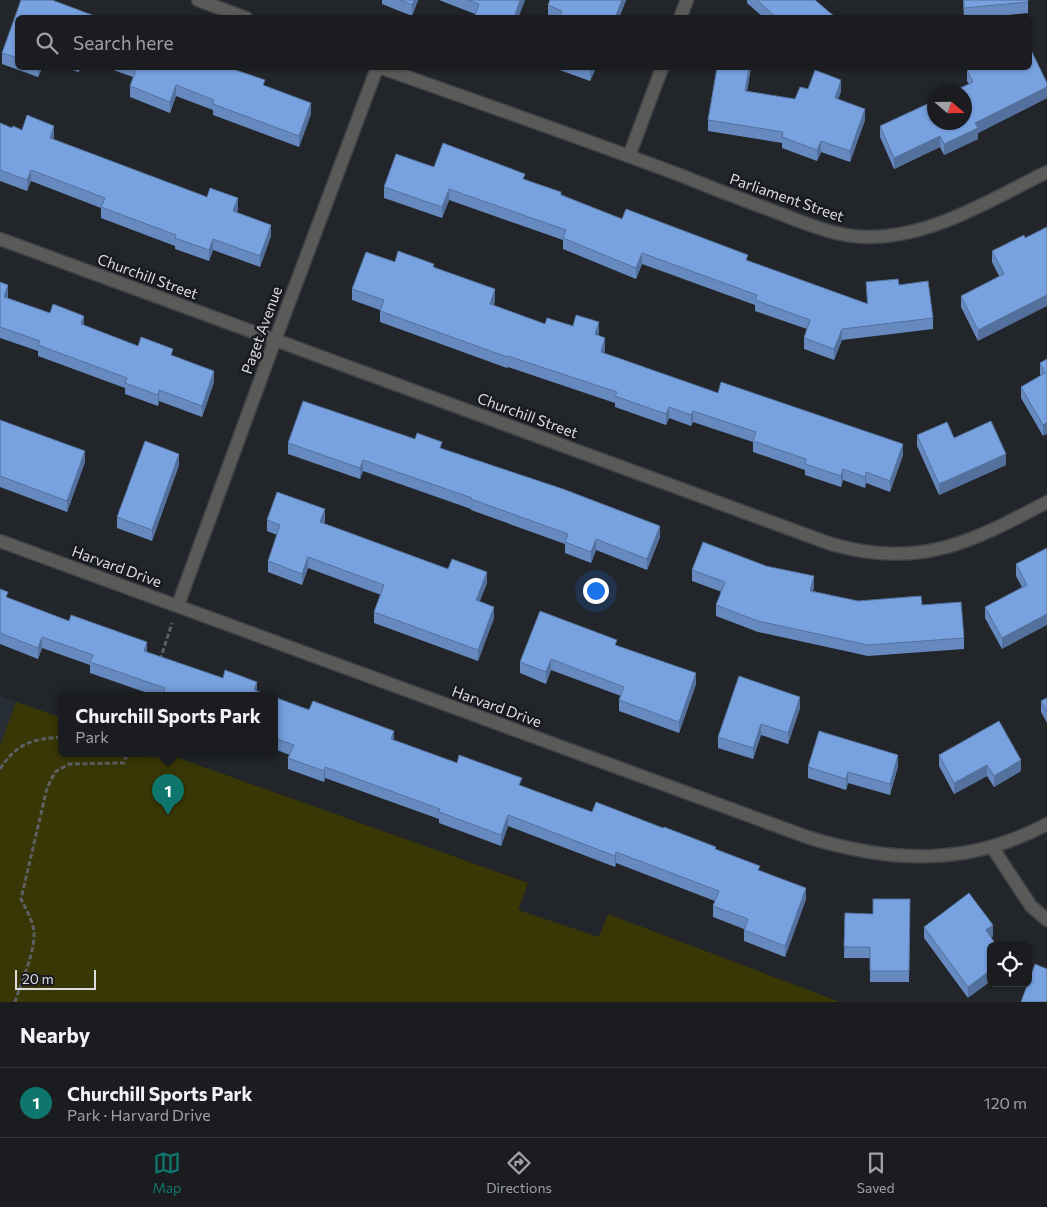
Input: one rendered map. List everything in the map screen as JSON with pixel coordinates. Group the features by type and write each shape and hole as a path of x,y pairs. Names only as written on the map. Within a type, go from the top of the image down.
{"street":[{"path":"198,0 238,15"},
{"path":"681,15 687,0"},
{"name":"Paget Avenue","path":"178,605 376,70"},
{"name":"Parliament Street","path":"388,70 628,156 830,232 870,238 894,236 917,231 965,213 1047,172"},
{"path":"628,156 661,70"},
{"name":"Churchill Street","path":"0,239 831,544 890,555 929,551 952,546 985,534 1047,502"},
{"name":"Harvard Drive","path":"0,540 810,838 839,846 863,852 912,857 956,854 992,847 1047,824"},
{"path":"992,847 1031,906 1047,920"}],"path":[{"path":"157,669 178,605"},
{"path":"0,769 5,761 22,745 42,738 58,737"},
{"path":"14,1002 28,965 34,936 30,917 21,900 47,788 55,772 69,764 124,763 125,757"}],"shaded area":[{"path":"0,696 16,702 0,746"},
{"path":"16,702 58,717 58,757 175,757 528,883 518,910 599,937 608,914 840,1002 0,1002 0,746"}],"building":[{"path":"21,0 52,0 92,15 16,15"},
{"path":"400,0 414,0 412,5"},
{"path":"468,0 520,0 515,15 475,15 479,4"},
{"path":"550,0 622,0 616,15 561,15 562,11 548,5"},
{"path":"757,0 815,0 833,15 774,15"},
{"path":"964,0 1028,0 1028,2 964,8"},
{"path":"15,17 15,57 2,53"},
{"path":"1032,52 1047,83 1047,87 975,123 978,128 944,144 940,136 894,158 880,126 927,104 927,130 972,130 972,85 967,85 973,82 967,70 1032,70"},
{"path":"136,70 236,70 265,80 263,85 311,103 299,136 213,104 214,100 176,85 170,102 130,86"},
{"path":"717,70 749,70 745,91 795,99 800,87 808,89 815,70 841,80 835,98 865,109 850,151 821,141 817,150 782,137 783,132 708,120"},
{"path":"27,115 54,126 50,138 207,197 210,188 238,198 233,211 271,225 260,256 213,239 209,250 175,238 176,235 101,207 105,198 31,170 27,180 0,170 0,123 22,130"},
{"path":"443,143 525,174 523,179 561,192 561,195 622,219 626,209 748,255 746,260 868,304 866,282 898,279 899,285 928,281 933,318 842,329 834,349 804,338 810,320 755,300 757,295 642,253 636,268 563,238 566,230 449,189 442,207 384,187 396,154 434,167"},
{"path":"1047,227 1047,295 978,330 961,296 1004,274 992,251 1024,235 1025,238"},
{"path":"398,251 434,264 433,267 495,289 490,304 545,324 547,318 573,326 576,315 599,322 595,334 605,338 601,352 718,393 721,382 903,444 890,481 866,472 865,477 843,469 841,476 805,464 806,459 753,441 756,432 693,411 691,415 669,407 666,414 615,396 617,392 507,357 380,311 384,300 352,289 366,252 395,262"},
{"path":"0,282 8,285 4,297 50,313 53,304 84,316 81,324 138,346 141,337 173,349 171,355 214,371 202,406 159,390 158,395 125,383 127,378 38,345 40,341 0,327"},
{"path":"1047,359 1047,423 1043,425 1021,387 1045,373 1040,363"},
{"path":"303,401 415,439 417,433 442,442 440,448 563,489 660,526 647,559 596,539 591,552 565,542 568,534 472,498 363,460 360,468 288,443"},
{"path":"0,420 85,451 67,501 0,476"},
{"path":"991,421 1006,454 939,484 917,435 947,422 954,438"},
{"path":"145,441 179,454 152,530 117,517"},
{"path":"277,492 325,509 320,522 448,569 452,559 487,572 476,600 494,607 478,650 374,612 384,585 308,557 302,574 268,561 280,525 267,520"},
{"path":"703,542 766,566 814,576 810,591 858,601 921,596 922,605 961,602 964,638 868,645 758,621 716,605 725,582 692,570"},
{"path":"1047,548 1047,614 1002,638 985,607 1027,585 1016,564"},
{"path":"0,589 8,592 6,597 69,621 71,615 147,642 144,651 223,678 225,670 257,682 254,690 260,692 164,692 165,688 90,662 93,655 42,637 38,648 0,633"},
{"path":"540,611 617,640 615,645 696,673 679,722 619,700 624,687 551,659 546,672 520,662"},
{"path":"739,676 800,697 788,733 761,724 753,748 718,737"},
{"path":"278,698 309,710 313,701 394,731 391,739 457,763 459,755 522,778 519,785 592,812 596,802 716,847 715,849 760,866 758,870 806,888 785,946 744,930 748,919 713,906 719,891 616,852 615,856 508,815 501,835 439,812 440,809 325,767 324,771 288,758 294,745 278,739"},
{"path":"1047,698 1047,712 1041,701"},
{"path":"999,721 1021,760 994,776 987,765 954,783 939,755"},
{"path":"819,731 898,755 890,784 848,772 846,779 808,767"},
{"path":"969,893 993,925 986,930 994,942 987,942 987,973 968,987 924,927"},
{"path":"873,899 910,899 909,971 870,971 870,947 844,947 845,913 873,914"},
{"path":"1035,964 1047,969 1047,1002 1021,1002 1027,987 1032,987 1032,972"}],"place":[{"name":"Churchill Sports Park","path":"168,815"}]}
